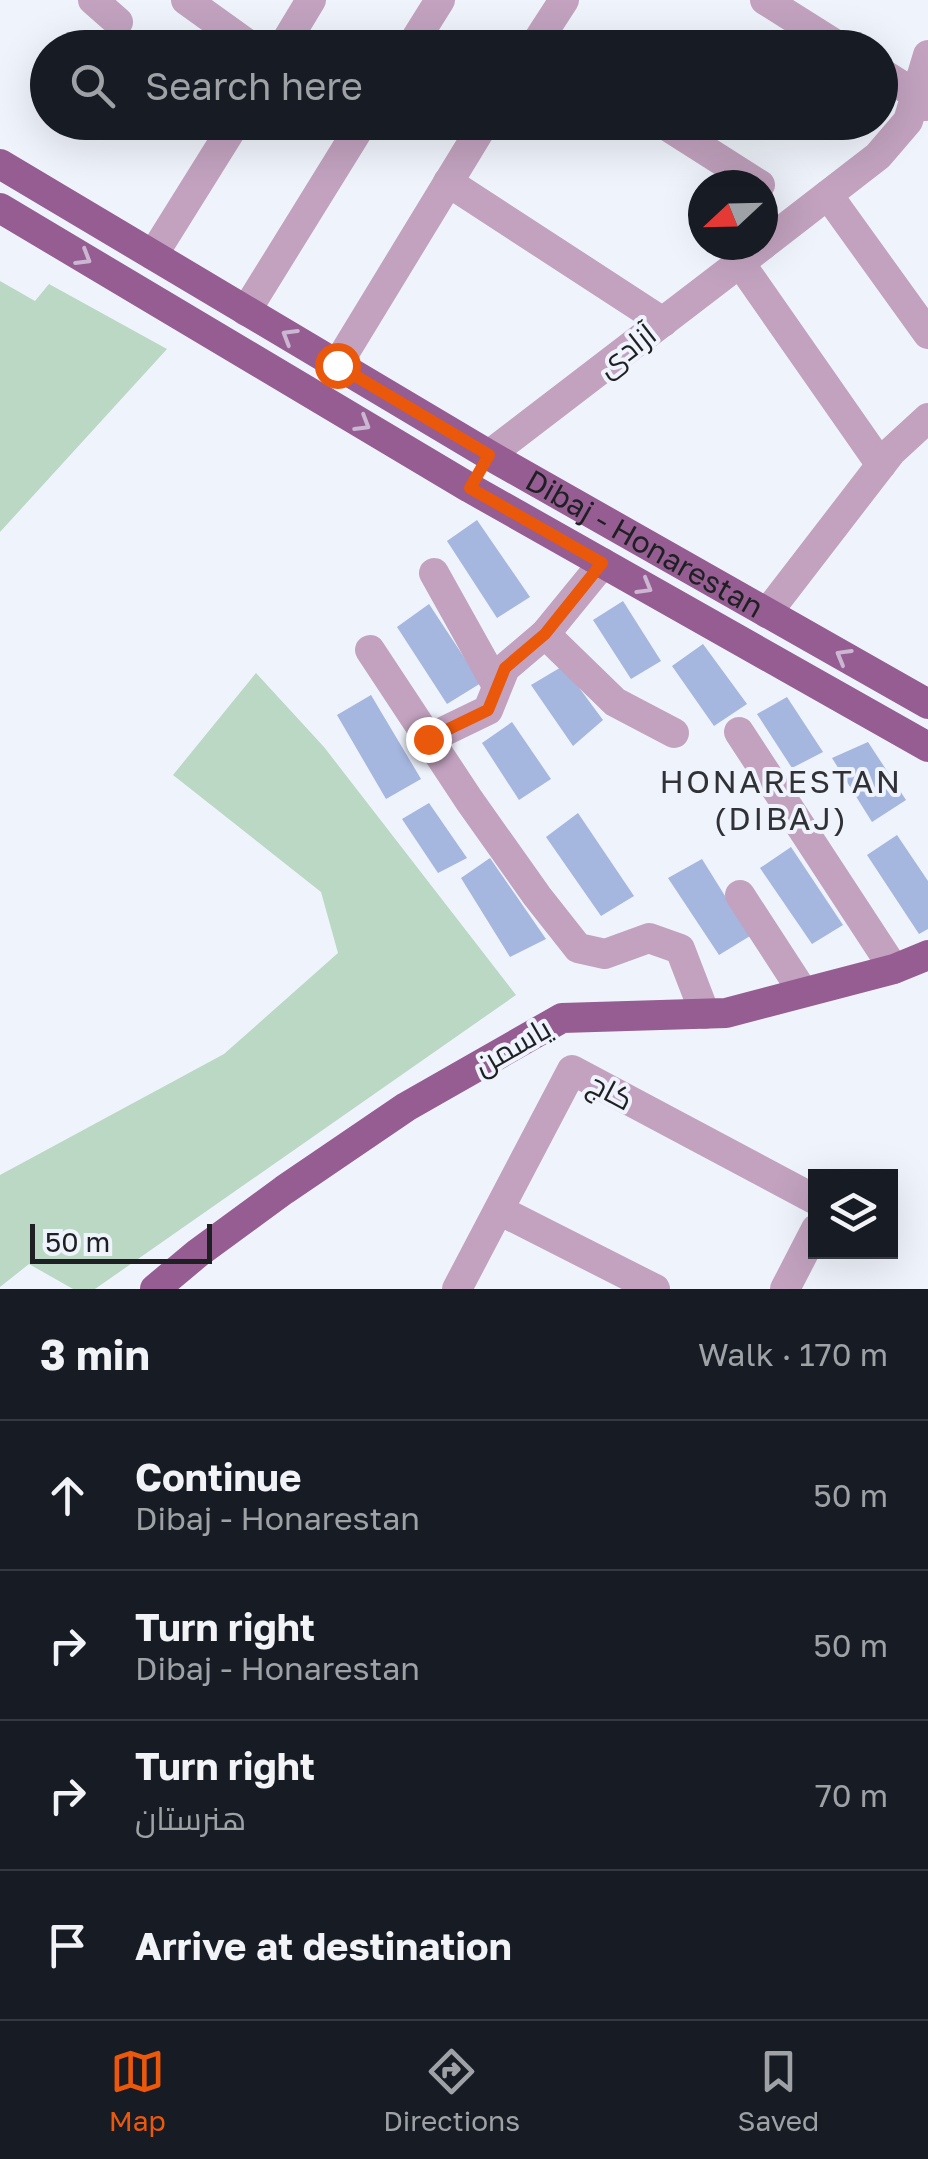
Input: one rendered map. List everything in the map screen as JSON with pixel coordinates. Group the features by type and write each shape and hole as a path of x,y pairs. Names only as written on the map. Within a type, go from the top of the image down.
{"main road":[{"name":"Dibaj - Honarestan","path":"0,164 489,455 928,704"},
{"name":"Dibaj - Honarestan","path":"0,208 470,488 928,748"},
{"path":"470,488 489,455"},
{"name":"یاسمن","path":"156,1289 198,1253 406,1107 562,1018 726,1013 894,969 928,955"}],"street":[{"path":"94,0 118,22"},
{"path":"186,0 228,30"},
{"path":"293,30 311,0"},
{"path":"421,30 440,0"},
{"path":"546,30 564,0"},
{"path":"765,0 812,30"},
{"name":"آزادی","path":"898,133 922,102 928,55"},
{"path":"898,85 922,102"},
{"path":"153,256 225,140"},
{"path":"246,311 353,140"},
{"path":"337,365 474,140"},
{"path":"689,140 737,170"},
{"name":"آزادی","path":"778,233 878,156 892,140"},
{"path":"448,182 663,322"},
{"path":"778,191 816,204 928,334"},
{"name":"آزادی","path":"489,455 743,260"},
{"path":"760,260 881,464"},
{"path":"767,613 881,464 928,418"},
{"path":"428,739 488,710 505,668 545,634 602,563"},
{"path":"434,574 497,686"},
{"path":"545,634 615,702 674,733"},
{"path":"370,650 502,848 578,948 604,954 649,938 680,948 706,1014"},
{"path":"739,732 894,969"},
{"path":"740,896 803,992"},
{"name":"کاج","path":"457,1289 572,1070 808,1196"},
{"path":"499,1210 656,1289"},
{"path":"785,1289 808,1244"}],"green space":[{"path":"0,281 35,301 49,284 167,349 0,532"},
{"path":"256,673 324,747 516,995 95,1289 73,1289 29,1264 0,1287 0,1175 224,1054 338,953 321,892 173,775"}],"building":[{"path":"477,520 530,597 497,618 447,541"},
{"path":"623,601 661,661 631,679 593,620"},
{"path":"429,604 481,683 447,704 397,627"},
{"path":"703,644 747,704 714,726 672,666"},
{"path":"563,666 603,720 573,746 531,685"},
{"path":"371,695 421,779 386,799 337,715"},
{"path":"787,697 823,752 792,768 757,714"},
{"path":"512,722 551,779 519,800 482,743"},
{"path":"868,742 906,800 872,822 832,758"},
{"path":"429,803 467,858 438,873 402,819"},
{"path":"578,813 634,896 601,916 546,837"},
{"path":"897,835 928,881 928,929 919,934 867,855"},
{"path":"791,847 843,925 812,944 760,868"},
{"path":"490,858 546,939 510,957 461,878"},
{"path":"702,859 750,936 719,955 668,878"}],"district":[{"name":"HONARESTAN (DIBAJ)","path":"781,800"}],"route":[{"path":"337,365 489,455 470,488 602,563 545,634 505,668 488,710 428,739"}]}
